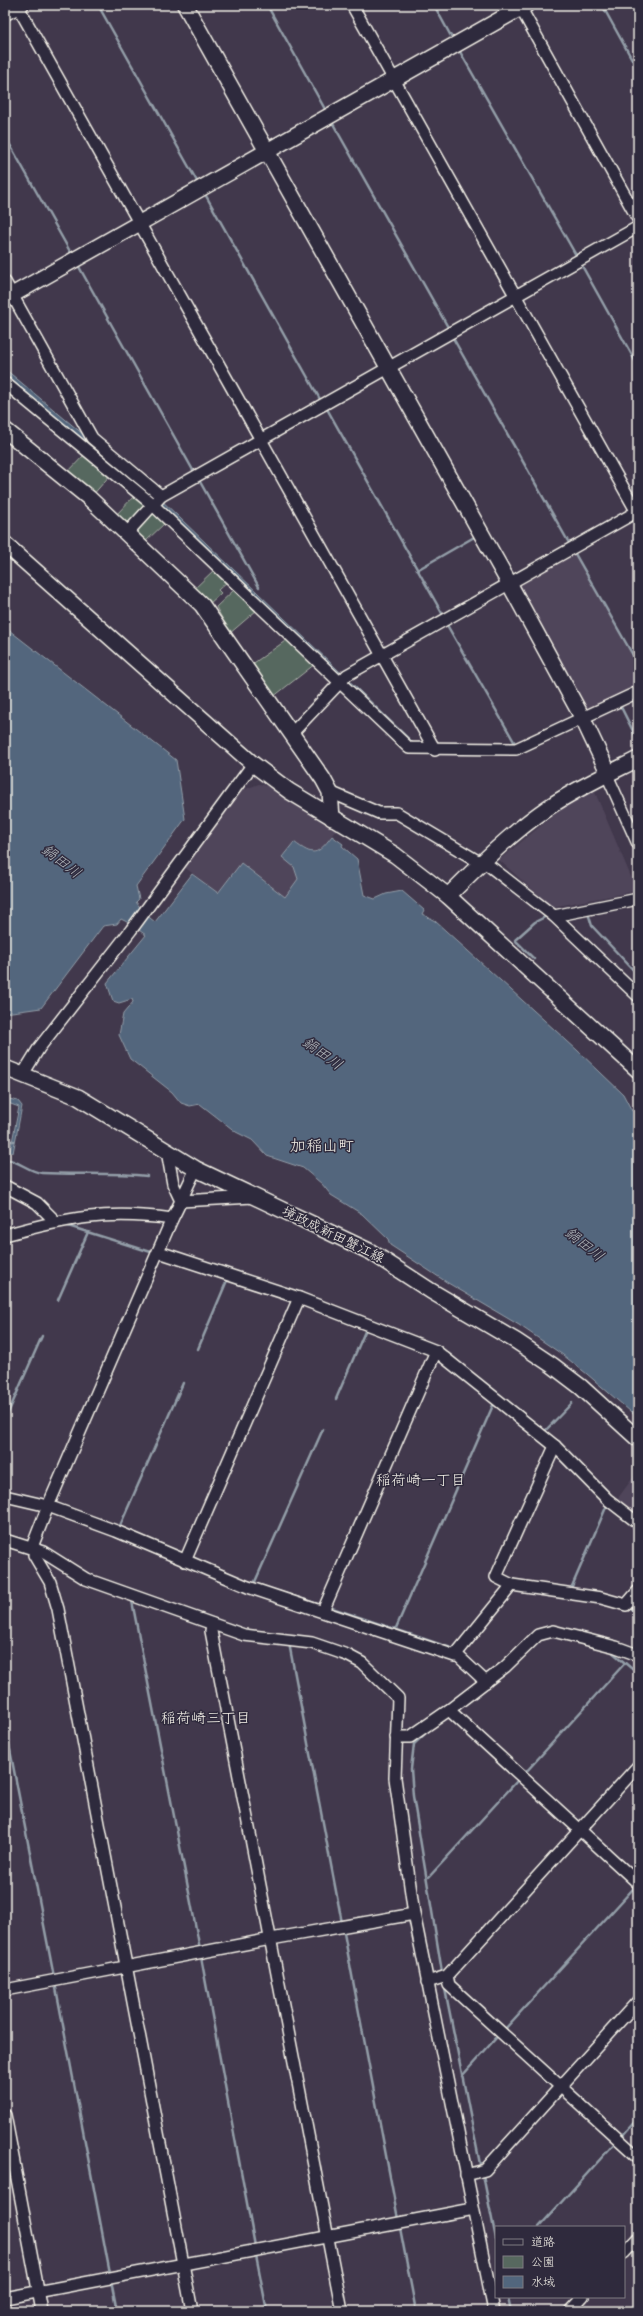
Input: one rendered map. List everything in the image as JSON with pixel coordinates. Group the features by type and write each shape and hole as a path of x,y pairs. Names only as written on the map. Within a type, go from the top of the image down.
{"street":[{"path":"184,5 509,583 582,716 608,774 634,825 638,844"},
{"path":"292,733 342,680 382,655 638,512 352,5"},
{"path":"5,16 20,6 139,224 435,750"},
{"path":"638,219 522,6 139,224 7,292 92,438 156,502 342,680 408,748 435,750 516,749 582,716 638,692"},
{"path":"127,533 156,502 261,440 638,227"},
{"path":"5,383 156,502"},
{"path":"5,430 127,533 202,605 323,779 330,792 332,818"},
{"path":"5,544 253,764 290,791 332,818 395,855 448,896 638,1070"},
{"path":"448,896 482,862 548,807 571,793 638,760"},
{"path":"23,1074 39,1048 131,930 253,764"},
{"path":"330,792 379,813 397,813 482,862 554,916 638,996"},
{"path":"554,916 638,899"},
{"name":"境政成新田蟹江線","path":"5,1068 78,1097 196,1169 371,1252 431,1291 516,1341 581,1387 638,1438"},
{"path":"167,1151 173,1184 181,1201"},
{"path":"192,2311 58,1609 50,1582 34,1551 48,1506 159,1252 184,1191 196,1169"},
{"path":"5,1186 37,1203 55,1221"},
{"path":"181,1201 254,1196"},
{"path":"5,1235 55,1221 88,1216 122,1214 172,1219"},
{"path":"159,1252 299,1298 436,1351 555,1446 607,1499 638,1523"},
{"path":"185,1561 299,1298"},
{"path":"323,1611 436,1351"},
{"path":"555,1446 496,1577 512,1585 601,1598 626,1605 638,1591"},
{"path":"5,1496 48,1506 116,1531 248,1587 455,1656 512,1585"},
{"path":"5,1540 34,1551 86,1579 244,1635 312,1642 347,1655 362,1663 398,1698 395,1778 398,1810 414,1914 494,2311"},
{"path":"212,1624 211,1631 342,2311"},
{"path":"396,1737 410,1737 449,1710 505,1667 538,1635 553,1631 616,1647 638,1656"},
{"path":"456,1654 486,1682"},
{"path":"449,1710 638,1883"},
{"path":"427,1982 447,1976 638,1766"},
{"path":"5,1990 271,1939 414,1914"},
{"path":"447,1976 449,1985 638,2157"},
{"path":"466,2175 485,2170 638,2001"},
{"path":"5,2115 42,2311"},
{"path":"5,2298 473,2209"},
{"path":"625,2252 638,2238"},
{"path":"570,2311 582,2298"}],"shaded area":[{"path":"574,550 638,664 638,687 585,712 514,585"},
{"path":"259,784 276,788 336,830 320,850 307,852 294,842 282,856 294,867 298,879 285,897 241,863 218,893 183,866 240,791"},
{"path":"594,790 637,891 552,907 499,860 554,815 575,800"},
{"path":"638,1471 638,1520 615,1502"}],"green space":[{"path":"86,453 111,474 92,496 66,474"},
{"path":"136,494 150,505 130,526 115,516"},
{"path":"154,508 167,521 144,543 134,530"},
{"path":"216,568 228,581 218,590 221,593 208,605 193,590"},
{"path":"236,588 257,610 229,634 220,623 223,620 216,607"},
{"path":"288,639 315,664 273,697 251,665"}],"water":[{"path":"5,369 156,495 413,742 410,745 5,379"},
{"name":"鍋田川","path":"5,627 176,760 185,819 136,886 139,899 136,902 145,914 155,922 192,874 218,893 241,863 285,897 298,879 294,867 282,857 294,842 306,850 315,852 323,847 332,836 343,844 342,846 357,859 364,895 375,899 386,894 402,891 424,910 422,914 435,921 577,1050 623,1094 632,1111 635,1110 637,1112 638,1418 563,1355 519,1325 448,1283 390,1245 388,1239 362,1214 331,1195 322,1184 303,1168 267,1156 252,1140 236,1132 200,1104 190,1106 181,1103 172,1092 130,1059 119,1035 123,1014 133,1002 132,999 119,1003 113,1001 107,983 146,935 127,922 121,919 117,924 103,926 41,1008 5,1013"},
{"path":"5,1098 18,1101 22,1106 13,1153 10,1152 19,1107 5,1102"}],"waterway":[{"path":"98,5 198,183"},
{"path":"267,5 326,111"},
{"path":"434,5 453,40"},
{"path":"602,5 638,70"},
{"path":"459,50 577,257"},
{"path":"332,122 449,329"},
{"path":"5,136 72,255"},
{"path":"205,194 321,401"},
{"path":"581,264 638,366"},
{"path":"78,265 194,472"},
{"path":"453,338 569,543"},
{"path":"326,407 443,615"},
{"path":"199,480 259,587"},
{"path":"417,570 476,536"},
{"path":"574,552 638,664"},
{"path":"447,625 516,745"},
{"path":"620,705 638,741"},
{"path":"588,913 592,926 638,975"},
{"path":"534,959 515,940 535,922 547,916"},
{"path":"5,1141 14,1141"},
{"path":"5,1159 14,1161 33,1171 42,1173 121,1174 147,1176"},
{"path":"65,1225 154,1253"},
{"path":"58,1300 88,1232"},
{"path":"198,1349 228,1278"},
{"path":"336,1399 366,1329"},
{"path":"5,1420 42,1336"},
{"path":"119,1528 183,1383"},
{"path":"396,1628 494,1403"},
{"path":"544,1432 572,1403"},
{"path":"254,1584 323,1429"},
{"path":"570,1591 607,1505"},
{"path":"67,1574 83,1583"},
{"path":"280,1592 321,1605"},
{"path":"132,1601 200,1949"},
{"path":"329,1607 454,1649"},
{"path":"632,1609 638,1611"},
{"path":"289,1643 342,1923"},
{"path":"611,1651 638,1674"},
{"path":"525,1773 625,1663"},
{"path":"5,1724 54,1977"},
{"path":"429,1730 414,1744 411,1769 413,1796 442,1972"},
{"path":"429,1877 518,1780"},
{"path":"505,2029 633,1889"},
{"path":"344,1933 398,2219"},
{"path":"201,1957 255,2246"},
{"path":"444,1984 480,2164"},
{"path":"56,1988 110,2274"},
{"path":"462,2076 497,2037"},
{"path":"622,2136 638,2118"},
{"path":"540,2226 613,2145"},
{"path":"483,2175 495,2234"},
{"path":"400,2228 416,2311"},
{"path":"256,2255 267,2311"},
{"path":"111,2281 117,2311"},
{"path":"508,2298 511,2311"}],"district":[{"name":"加稲山町","path":"322,1146"},
{"name":"稲荷崎一丁目","path":"421,1481"},
{"name":"稲荷崎三丁目","path":"206,1719"}]}
